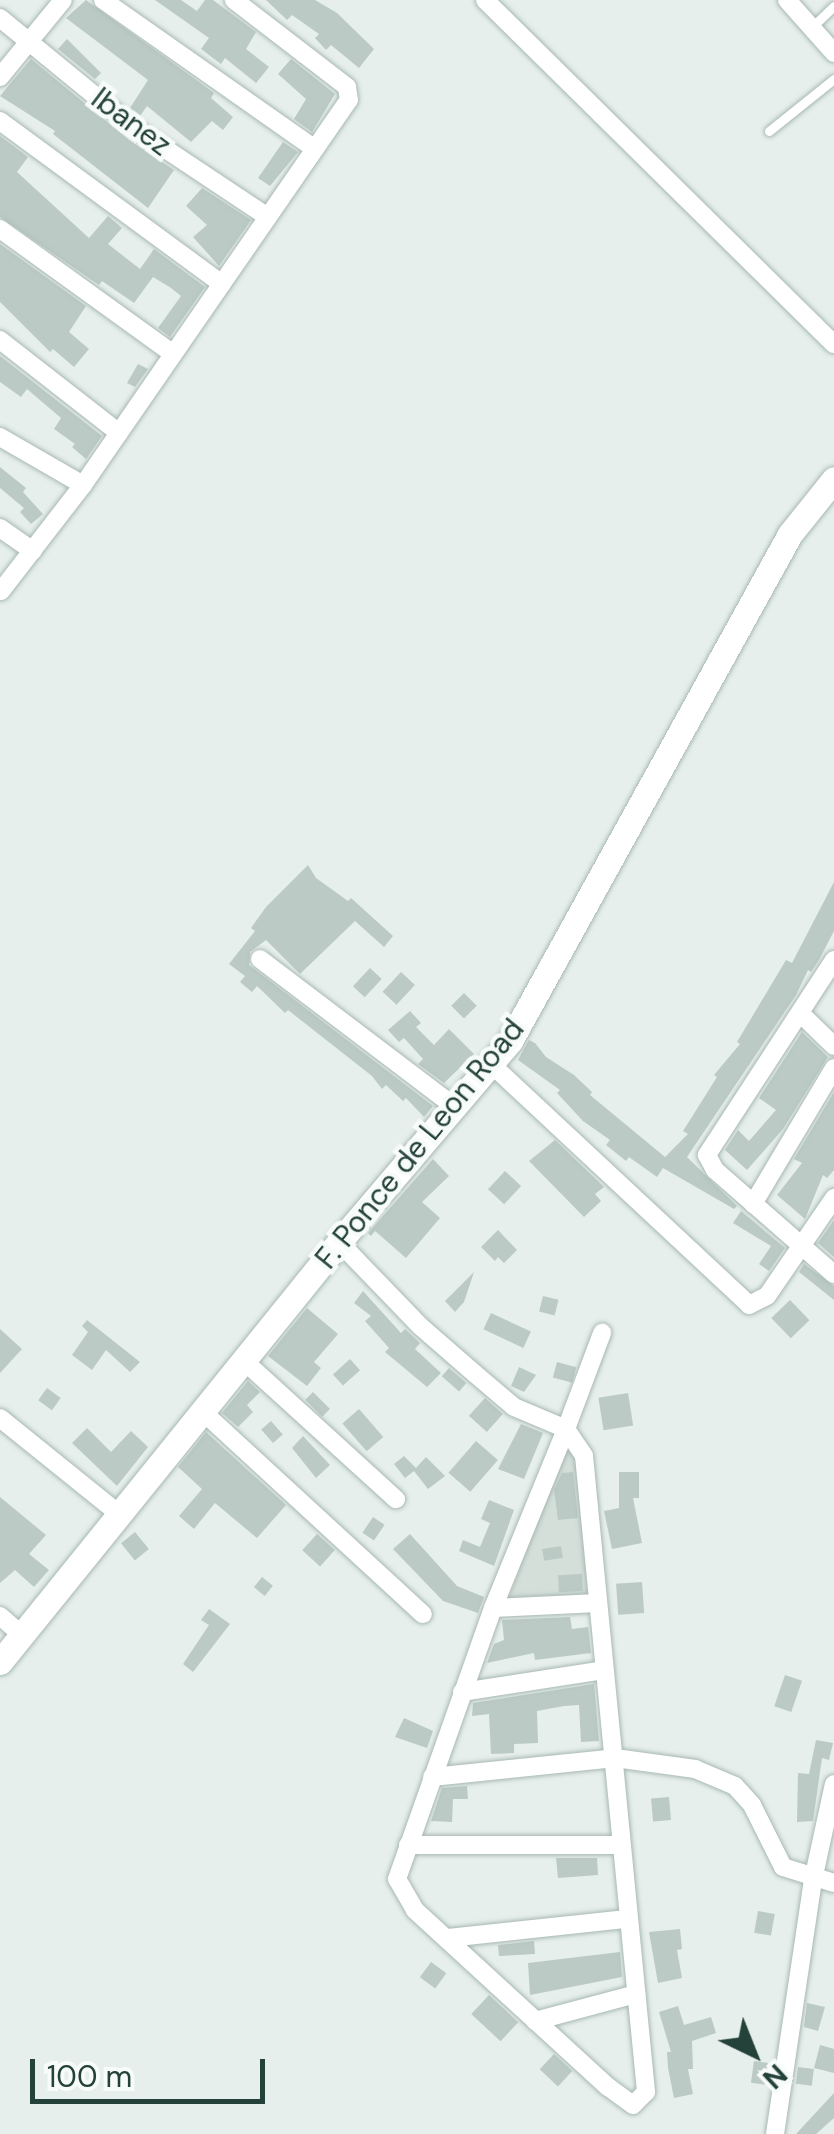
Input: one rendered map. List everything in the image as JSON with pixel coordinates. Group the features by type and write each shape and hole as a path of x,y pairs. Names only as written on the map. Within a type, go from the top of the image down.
{"street":[{"path":"0,77 62,0"},
{"path":"102,0 315,149"},
{"path":"2,591 84,484 349,100 347,87 234,0"},
{"path":"486,0 834,344"},
{"path":"786,0 834,53"},
{"name":"Ibanez","path":"0,18 136,130 268,217"},
{"path":"0,121 222,284"},
{"path":"0,229 173,354"},
{"path":"0,340 119,432"},
{"path":"0,437 84,484"},
{"name":"F. Ponce de Leon Road","path":"0,1662 339,1242 525,1019 790,534 834,479"},
{"path":"0,528 34,551"},
{"path":"260,959 452,1105"},
{"path":"834,960 707,1155 715,1170 834,1274"},
{"path":"800,1014 834,1046"},
{"path":"491,1064 740,1302 757,1305 767,1296 834,1198"},
{"path":"753,1204 834,1068"},
{"path":"339,1242 420,1326 514,1407 566,1428 581,1447 586,1462 646,2092 634,2105 535,2021 415,1910 399,1888 397,1875 493,1608 566,1428 602,1333"},
{"path":"244,1360 396,1499"},
{"path":"202,1411 423,1614"},
{"path":"0,1418 120,1514"},
{"path":"493,1608 598,1603"},
{"path":"0,1616 22,1635"},
{"path":"462,1692 604,1670"},
{"path":"432,1776 614,1758 695,1769 735,1786 752,1805 783,1867 814,1880 834,1883"},
{"path":"775,2134 814,1880 834,1784"},
{"path":"408,1845 621,1845"},
{"path":"448,1938 627,1918"},
{"path":"535,2021 636,1994"}],"lane":[{"path":"812,27 834,6"},
{"path":"770,131 834,79"}],"shaded area":[{"path":"559,1451 572,1453 579,1464 589,1599 508,1602"}],"building":[{"path":"86,0 214,93 211,98 233,117 223,130 212,121 191,142 147,106 140,116 130,108 148,80 66,18"},
{"path":"155,0 181,0 197,11 205,0 213,0 256,32 246,49 269,67 256,83 225,58 221,64 201,49 209,38"},
{"path":"266,0 315,0 337,13 374,49 359,68 331,45 326,50 315,38 319,34 292,15 287,20"},
{"path":"67,39 101,73 95,79 58,49"},
{"path":"31,59 129,140 174,170 148,208 53,134 55,131 0,96"},
{"path":"291,59 335,94 312,132 294,119 306,99 278,74"},
{"path":"0,136 28,157 17,172 89,238 108,216 122,228 108,244 140,269 154,249 205,287 170,337 158,328 181,296 171,288 153,277 134,303 102,281 99,285 0,217"},
{"path":"283,142 298,152 270,186 258,178"},
{"path":"202,188 251,220 219,266 193,237 207,225 186,206"},
{"path":"0,244 86,306 69,332 89,349 74,367 53,349 50,352 0,302"},
{"path":"0,356 102,436 86,459 72,447 75,444 54,429 61,418 27,389 21,397 0,382"},
{"path":"138,364 148,369 135,387 127,383"},
{"path":"0,467 26,488 23,492 43,514 31,524 20,512 24,508 0,488"},
{"path":"308,865 316,878 348,901 351,898 393,936 384,947 355,921 300,974 266,940 250,952 249,965 433,1106 424,1117 406,1098 403,1101 386,1085 382,1089 372,1076 288,1010 285,1013 257,986 252,992 240,982 245,976 229,964 255,931 251,928 266,907"},
{"path":"834,882 834,931 819,960 811,972 808,970 796,995 687,1157 737,1206 734,1209 663,1168 657,1177 629,1157 626,1161 606,1145 610,1140 583,1121 557,1093 560,1090 518,1060 529,1040 535,1043 546,1057 574,1075 592,1092 590,1095 665,1157 688,1134 683,1131 717,1077 714,1075 740,1044 737,1042 786,960 792,963"},
{"path":"370,968 382,979 365,997 353,986"},
{"path":"401,972 415,985 396,1005 383,992"},
{"path":"464,993 477,1006 464,1018 451,1006"},
{"path":"410,1011 421,1023 416,1027 434,1045 449,1029 474,1054 444,1083 418,1064 423,1059 404,1038 399,1042 388,1030"},
{"path":"802,1032 828,1057 783,1129 747,1170 725,1150 738,1130 749,1141 776,1110 759,1098"},
{"path":"834,1092 834,1170 827,1178 823,1175 805,1219 777,1195 802,1163 794,1159"},
{"path":"555,1140 604,1187 595,1194 601,1201 584,1217 529,1161"},
{"path":"433,1159 449,1176 422,1202 440,1218 406,1258 375,1231 371,1236 368,1233"},
{"path":"505,1171 521,1186 504,1204 488,1189"},
{"path":"741,1211 785,1248 769,1271 759,1264 771,1246 733,1223"},
{"path":"834,1220 834,1257 818,1243"},
{"path":"498,1230 517,1250 504,1263 498,1257 495,1261 481,1247"},
{"path":"804,1264 834,1286 834,1300 799,1272"},
{"path":"474,1272 464,1302 455,1312 445,1301"},
{"path":"363,1291 401,1333 405,1329 420,1343 415,1349 441,1373 427,1387 385,1352 389,1348 365,1321 371,1316 354,1303"},
{"path":"543,1296 559,1300 555,1315 539,1312"},
{"path":"790,1300 809,1320 791,1338 771,1318"},
{"path":"307,1308 338,1334 314,1362 321,1368 307,1386 268,1356"},
{"path":"491,1313 531,1332 523,1348 483,1329"},
{"path":"87,1320 140,1362 130,1372 106,1350 92,1370 72,1355 88,1332 82,1326"},
{"path":"0,1329 22,1349 0,1373"},
{"path":"350,1359 360,1370 343,1386 333,1374"},
{"path":"557,1362 576,1367 572,1383 553,1377"},
{"path":"519,1367 536,1375 524,1392 511,1386"},
{"path":"449,1368 466,1383 459,1391 442,1376"},
{"path":"248,1381 260,1392 247,1405 253,1412 238,1427 222,1413"},
{"path":"47,1388 61,1398 52,1410 38,1400"},
{"path":"313,1392 330,1409 322,1417 305,1400"},
{"path":"628,1393 633,1426 604,1430 598,1398"},
{"path":"485,1398 503,1414 487,1432 469,1416"},
{"path":"359,1409 383,1437 367,1451 342,1423"},
{"path":"271,1421 283,1435 273,1443 261,1430"},
{"path":"521,1424 543,1433 524,1479 498,1469"},
{"path":"87,1428 111,1452 131,1431 148,1447 117,1486 72,1443"},
{"path":"206,1432 286,1505 257,1538 215,1503 194,1529 179,1516 202,1489 178,1467"},
{"path":"303,1436 330,1465 316,1478 292,1448"},
{"path":"476,1441 498,1460 470,1492 448,1473"},
{"path":"404,1456 416,1468 426,1457 445,1476 428,1489 414,1471 405,1478 394,1464"},
{"path":"573,1472 578,1518 558,1520 554,1490 562,1473"},
{"path":"619,1472 639,1472 639,1498 633,1498 642,1543 612,1549 604,1511 619,1508"},
{"path":"0,1497 46,1535 29,1554 49,1570 34,1587 15,1570 0,1583"},
{"path":"489,1500 514,1510 494,1566 459,1551 463,1540 480,1547 490,1523 481,1519"},
{"path":"373,1517 385,1525 374,1541 362,1533"},
{"path":"135,1532 149,1549 135,1560 121,1543"},
{"path":"317,1534 335,1550 320,1566 302,1550"},
{"path":"410,1534 457,1586 484,1597 478,1613 443,1601 393,1549"},
{"path":"561,1546 563,1558 544,1561 542,1549"},
{"path":"582,1574 583,1591 559,1592 558,1575"},
{"path":"262,1577 273,1586 265,1596 254,1587"},
{"path":"642,1582 644,1613 618,1615 616,1584"},
{"path":"209,1609 230,1624 193,1672 183,1664 209,1625 201,1620"},
{"path":"570,1617 572,1629 588,1627 591,1653 535,1660 534,1653 487,1663 494,1644 504,1640 502,1620"},
{"path":"785,1675 802,1681 791,1712 774,1706"},
{"path":"594,1684 599,1741 581,1742 579,1705 564,1706 537,1711 538,1743 514,1744 514,1753 491,1754 489,1714 472,1716 473,1703"},
{"path":"404,1718 433,1731 427,1748 395,1737"},
{"path":"816,1740 833,1743 829,1760 822,1758 813,1821 797,1822 798,1773 809,1774"},
{"path":"467,1786 468,1799 453,1799 452,1822 431,1821 442,1788"},
{"path":"669,1797 671,1820 653,1821 651,1799"},
{"path":"556,1858 597,1858 598,1875 558,1878"},
{"path":"758,1911 775,1914 771,1936 754,1933"},
{"path":"680,1929 682,1949 677,1950 682,1978 658,1983 649,1932"},
{"path":"534,1941 535,1954 499,1956 498,1945"},
{"path":"620,1952 622,1977 530,1995 528,1963"},
{"path":"431,1962 446,1973 435,1989 420,1977"},
{"path":"489,1995 518,2022 501,2041 471,2014"},
{"path":"807,2003 825,2007 818,2031 804,2027"},
{"path":"678,2006 684,2025 711,2017 716,2033 692,2041 693,2069 688,2069 693,2094 674,2098 668,2068 667,2052 671,2052 659,2012"},
{"path":"820,2045 834,2049 834,2073 814,2068"},
{"path":"554,2054 572,2071 558,2086 540,2069"},
{"path":"754,2061 768,2063 765,2085 751,2083"},
{"path":"798,2067 814,2069 812,2086 796,2084"},
{"path":"834,2093 834,2118 816,2134 796,2134"}]}
